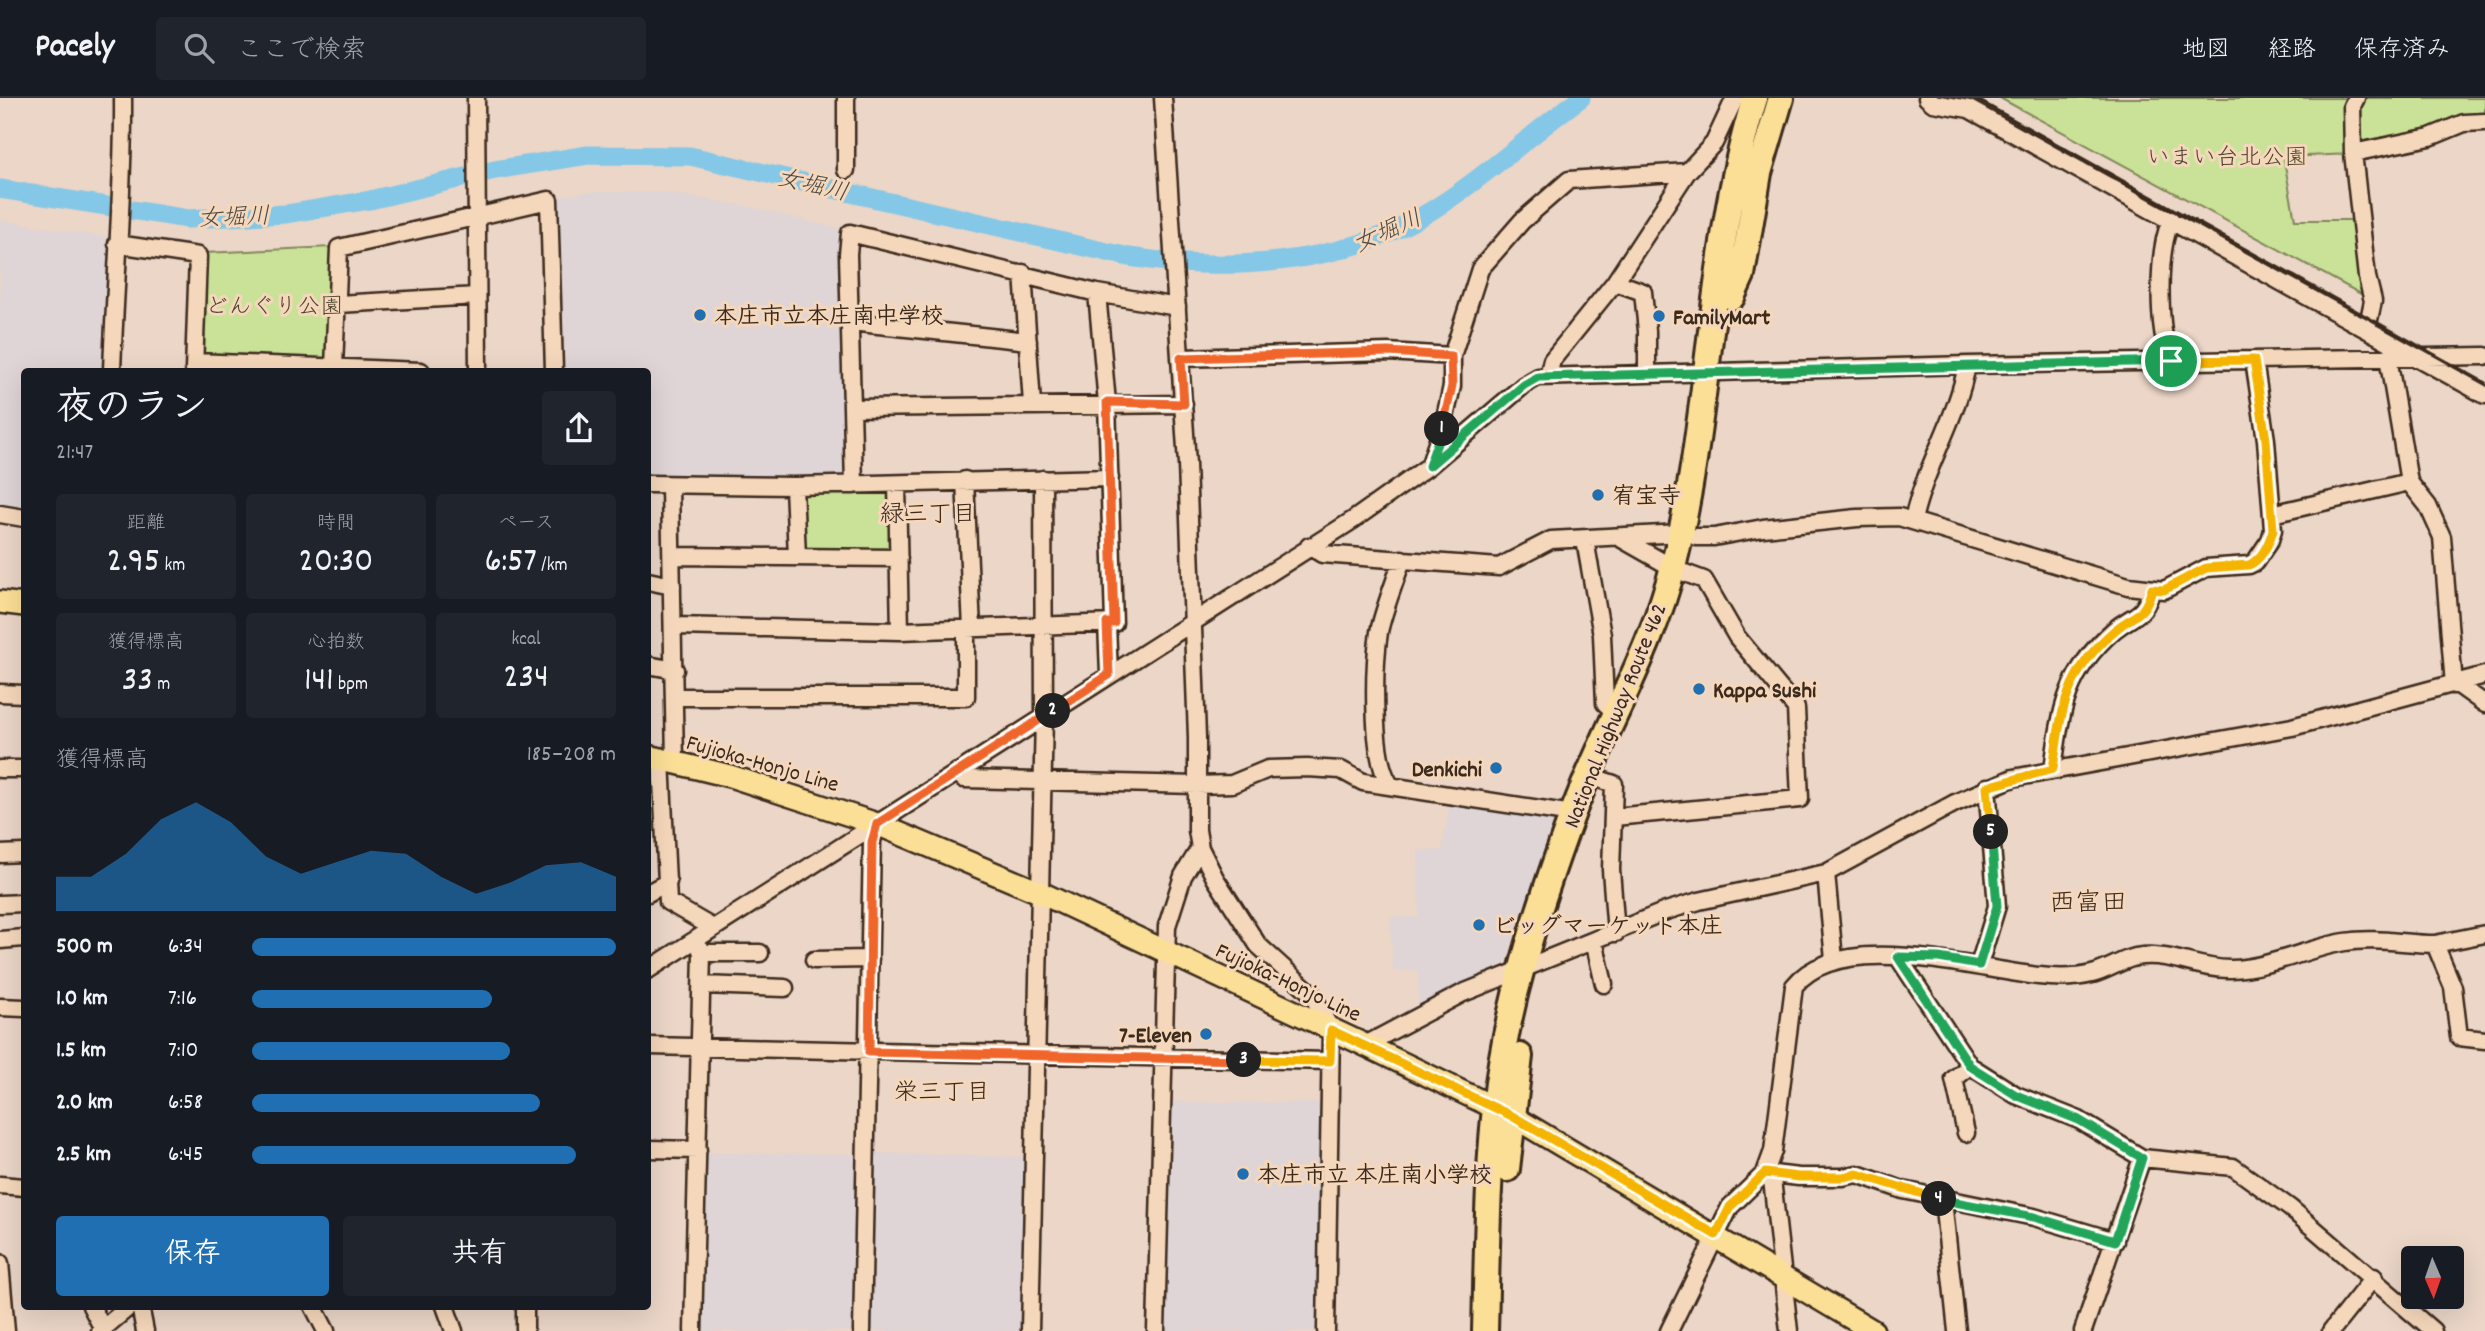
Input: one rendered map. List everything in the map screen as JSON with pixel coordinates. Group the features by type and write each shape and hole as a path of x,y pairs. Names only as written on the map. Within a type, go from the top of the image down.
{"highway":[{"name":"National Highway Route 462","path":"1531,966 1566,869 1649,671 1679,571 1688,535 1716,371 1732,297 1742,275 1759,173 1759,100"},
{"name":"National Highway Route 462","path":"1716,371 1726,226 1759,100"},
{"name":"National Highway Route 462","path":"1485,1331 1503,1112 1531,966 1573,814 1679,571"},
{"name":"National Highway Route 462","path":"1501,1331 1503,1112"}],"main road":[{"path":"0,602 21,605"},
{"name":"Fujioka-Honjo Line","path":"661,760 742,780 877,824 1039,892 1165,954 1365,1045 1503,1112 1716,1235 1873,1331"}],"street":[{"path":"112,368 123,98"},
{"path":"476,98 478,368"},
{"path":"846,98 846,170"},
{"path":"1163,98 1184,404 1200,848 1215,878 1258,944 1312,994 1331,1030 1326,1331"},
{"path":"1927,98 1937,104 1969,109 2485,395"},
{"path":"2356,98 2352,106 2353,153 2367,277 2373,301 2367,329"},
{"path":"1548,376 1552,360 1615,282 1687,172 1759,100"},
{"path":"2353,153 2430,137 2464,123 2485,122"},
{"path":"1429,466 1444,422 1452,386 1451,356 1480,269 1522,221 1569,180 1687,172"},
{"path":"334,367 339,248 476,211 549,200 554,368"},
{"path":"2171,220 2164,251 2162,301 2165,346 2171,361"},
{"path":"854,485 850,233 1097,293 1177,307"},
{"path":"118,238 198,256 194,366 356,368"},
{"path":"1023,273 1032,404"},
{"path":"1615,282 1643,292 1647,373"},
{"path":"674,626 900,631 1114,623 1107,402 1097,293"},
{"path":"338,304 477,296"},
{"path":"850,322 1028,341"},
{"path":"1181,358 1388,352 1451,356"},
{"path":"2388,356 2409,482 2428,506 2442,537 2456,685"},
{"path":"651,969 700,946 713,928 1383,500 1429,466 1531,380 1548,376 1716,371 2485,356"},
{"path":"1310,547 1322,554 1499,567 1551,540 1622,539 1637,533 1714,537 1763,528 1857,519 1913,520 2128,586 2164,590 2206,568 2255,562 2270,540 2272,514 2266,440 2254,360"},
{"path":"1913,520 1919,495 1955,407 1967,365"},
{"path":"853,408 1107,402 1184,404"},
{"path":"651,484 794,486 1110,478"},
{"path":"1030,1331 1044,717 1043,479"},
{"path":"676,697 966,697 969,629 965,480"},
{"path":"2272,514 2409,482"},
{"path":"897,484 900,631"},
{"path":"670,486 676,697 661,760 668,902 713,928"},
{"path":"794,486 797,557"},
{"path":"0,514 21,518"},
{"path":"1614,817 1800,799 1796,708 1737,637 1704,580 1679,571 1622,539"},
{"path":"1585,540 1602,635 1605,703 1616,713"},
{"path":"672,556 899,558"},
{"path":"1389,783 1383,775 1377,752 1377,663 1380,631 1402,559"},
{"path":"651,582 672,586"},
{"path":"2053,769 2062,706 2068,688 2083,665 2115,630 2143,613 2152,589"},
{"path":"1107,623 1109,675"},
{"path":"651,666 675,670"},
{"path":"1365,1045 1421,1012 1699,901 1826,873 1987,787 2053,769 2292,727 2456,685 2485,675"},
{"path":"2456,685 2485,704"},
{"path":"0,693 21,694"},
{"path":"0,769 21,769"},
{"path":"957,772 964,779 1196,785 1232,784 1268,769 1341,770 1363,782 1389,783 1573,814"},
{"path":"1602,780 1614,784 1611,870 1616,933"},
{"path":"1979,965 1997,906 1987,787"},
{"path":"862,1331 872,842 877,824"},
{"path":"651,834 665,836"},
{"path":"1156,1331 1167,926 1183,876 1200,848"},
{"path":"0,854 21,852"},
{"path":"1826,873 1834,960"},
{"path":"651,891 668,882"},
{"path":"0,904 21,903"},
{"path":"1670,1331 1730,1207 1765,1173 1773,1150 1794,986 1806,972 1834,960 1898,957 1939,958 2040,976 2068,977 2093,974 2138,956 2157,955 2214,969 2232,969 2254,967 2345,942 2435,943 2485,934"},
{"path":"0,940 21,938"},
{"path":"1594,941 1604,984"},
{"path":"2435,943 2453,987 2459,1037 2485,1040"},
{"path":"700,946 760,953"},
{"path":"693,1331 702,985 700,946"},
{"path":"1898,957 1970,1066 2016,1095 2079,1120 2142,1158 2233,1167 2290,1208 2433,1331"},
{"path":"814,960 870,959"},
{"path":"702,985 785,988"},
{"path":"0,1007 21,1008"},
{"path":"651,1046 1330,1061"},
{"path":"1966,1133 1954,1079 1970,1066"},
{"path":"651,1149 698,1150"},
{"path":"2083,1331 2142,1158"},
{"path":"1765,1173 1799,1177 1843,1177 1857,1174 1943,1200 2034,1217 2115,1241"},
{"path":"1765,1173 1772,1179 1789,1331"},
{"path":"0,1185 21,1186"},
{"path":"1943,1200 1957,1331"},
{"path":"0,1263 6,1331"},
{"path":"2331,1331 2374,1278"},
{"path":"94,1310 102,1330 125,1310"},
{"path":"141,1310 145,1331"},
{"path":"315,1310 326,1331"},
{"path":"446,1310 454,1331"},
{"path":"525,1310 525,1331"}],"shaded area":[{"name":"本庄市立本庄南中学校","path":"588,192 663,192 751,207 839,229 839,258 843,258 845,480 681,482 679,476 651,474 651,368 557,368 553,198"},
{"path":"0,220 110,238 104,368 21,368 21,511 0,508"},
{"path":"1451,798 1550,813 1553,820 1503,972 1419,1010 1418,970 1393,971 1390,917 1419,917 1418,850 1442,850"},
{"name":"本庄市立 本庄南小学校","path":"1166,1102 1321,1103 1319,1331 1160,1331"},
{"path":"700,1153 860,1154 857,1331 696,1331"},
{"path":"869,1153 1030,1157 1026,1331 867,1331"}],"green space":[{"name":"いまい台北公園","path":"2000,98 2351,98 2350,154 2285,157 2284,160 2295,220 2357,220 2372,300"},
{"path":"2360,98 2485,98 2485,117 2435,131 2357,146"},
{"name":"どんぐり公園","path":"332,247 326,362 201,356 204,253"},
{"path":"889,488 892,492 894,550 890,553 804,553 801,491"}],"waterway":[{"name":"女堀川","path":"0,189 188,219 286,214 370,200 495,170 588,155 690,156 1129,257 1166,262 1242,264 1318,255 1391,232 1424,215 1465,188 1581,98"}],"railway":[{"path":"1974,98 2485,383"}],"place":[{"name":"本庄市立本庄南中学校","path":"700,315"},
{"name":"FamilyMart","path":"1659,316"},
{"name":"宥宝寺","path":"1598,495"},
{"name":"Kappa Sushi","path":"1699,689"},
{"name":"Denkichi","path":"1496,768"},
{"name":"ビッグマーケット本庄","path":"1479,925"},
{"name":"7-Eleven","path":"1206,1034"},
{"name":"本庄市立 本庄南小学校","path":"1243,1174"}],"district":[{"name":"緑三丁目","path":"928,513"},
{"name":"西富田","path":"2088,901"},
{"name":"栄三丁目","path":"942,1091"}],"route":[{"path":"1388,352 1451,356 1452,386 1444,422 1429,466 1524,385 1538,377 2171,361 2254,360 2266,440 2273,530 2270,540 2255,562 2249,565 2206,568 2164,590 2152,589 2143,613 2115,630 2083,665 2068,688 2062,706 2053,769 2012,778 1987,787 1997,906 1979,965 1939,958 1898,957 1970,1066 2016,1095 2079,1120 2125,1145 2142,1158 2115,1241 2034,1217 1903,1190 1857,1174 1843,1177 1799,1177 1765,1173 1730,1207 1716,1235 1512,1116 1331,1030 1330,1061 869,1052 872,842 877,824 1109,675 1107,623 1114,623 1107,402 1184,404 1181,358 1388,352"}]}
